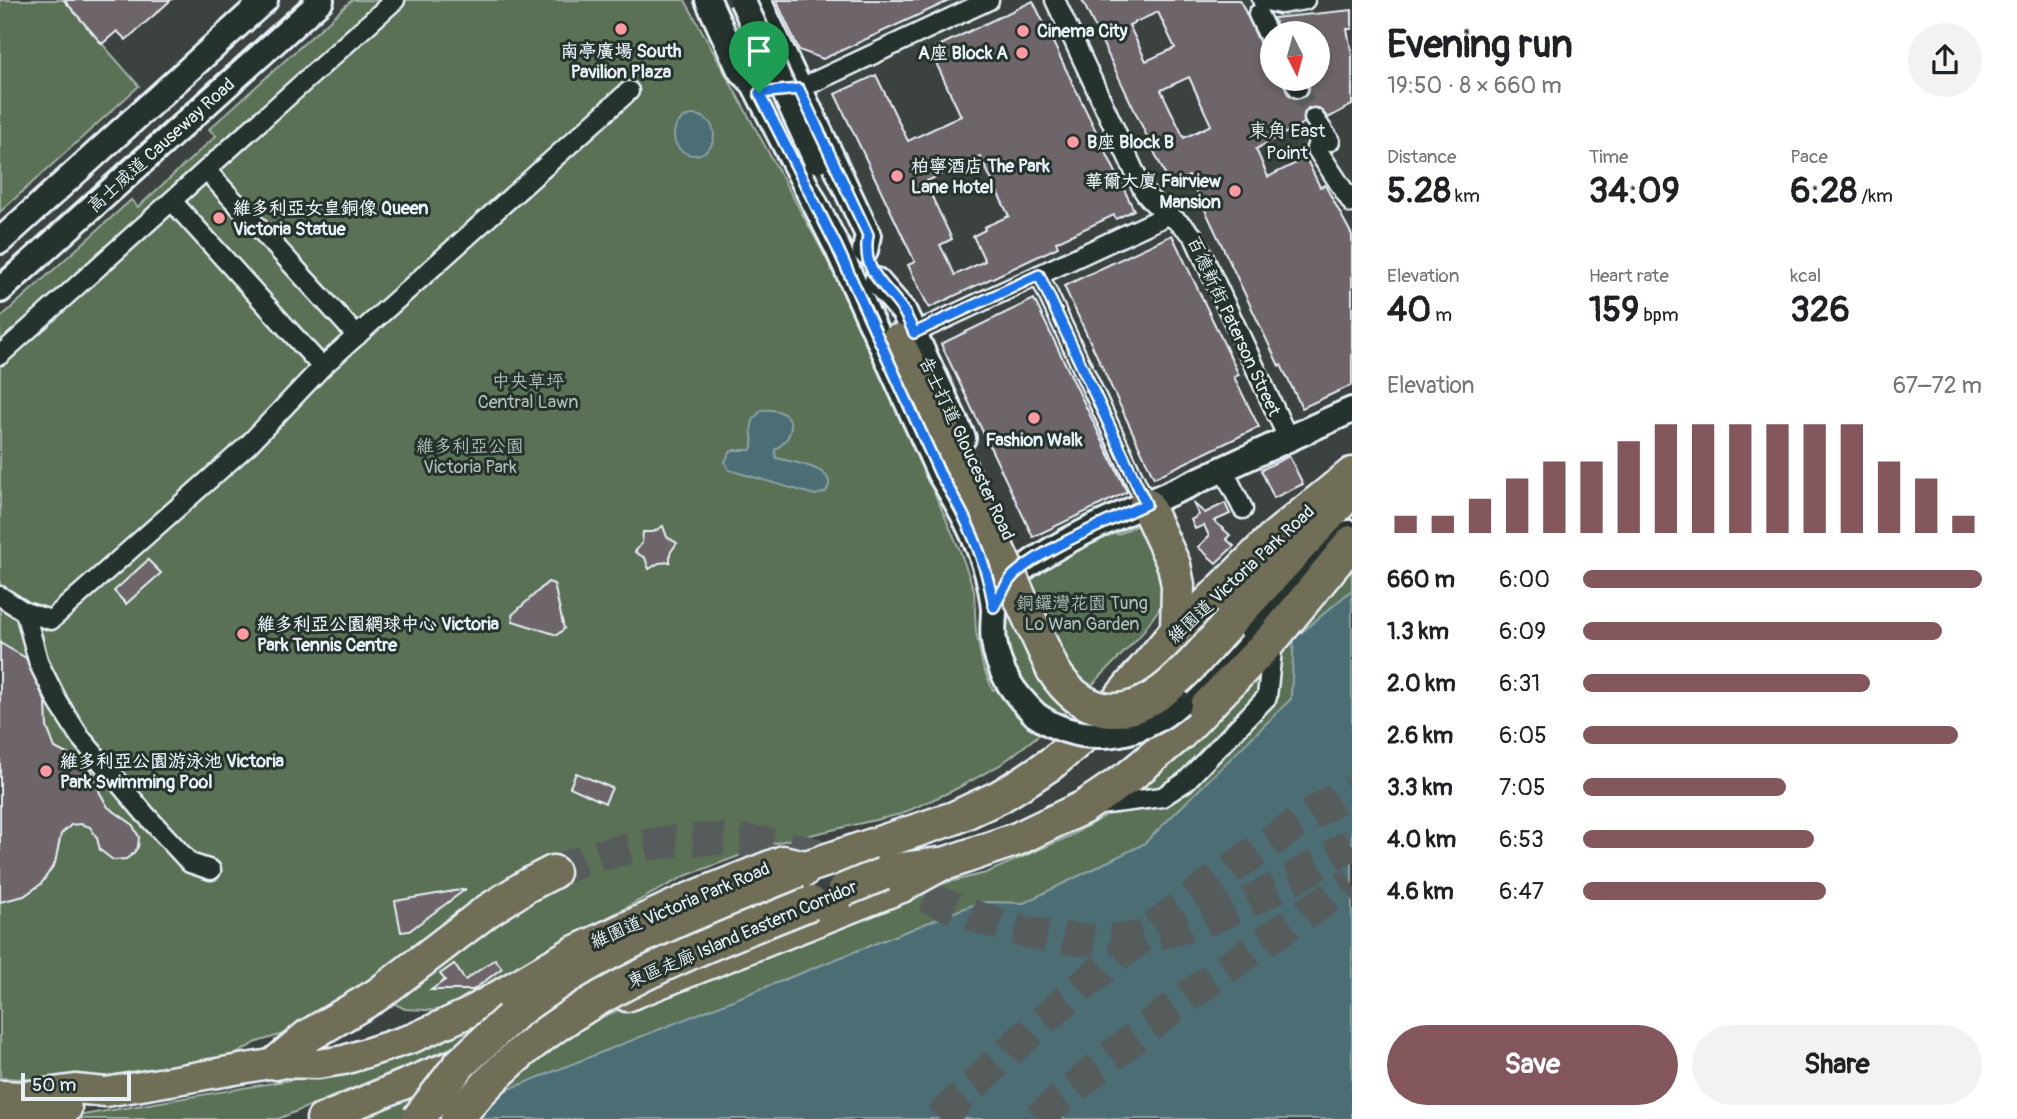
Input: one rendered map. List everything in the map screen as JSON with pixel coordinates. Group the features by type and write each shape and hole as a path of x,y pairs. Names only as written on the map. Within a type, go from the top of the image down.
{"highway":[{"path":"905,337 925,393 1050,663 1072,694 1087,704 1107,710 1123,710 1146,703 1174,681 1352,491"},
{"name":"維園道 Victoria Park Road","path":"799,874 954,818 999,797 1052,764 1099,723 1177,630 1195,616 1272,539 1352,474"},
{"path":"1146,504 1174,565 1178,585 1177,630"},
{"path":"947,863 1017,839 1084,807 1130,776 1180,734 1274,637 1352,542"},
{"name":"東區走廊 Island Eastern Corridor","path":"457,1119 486,1084 526,1046 596,1000 643,975 700,948 883,874 947,863"},
{"path":"276,1063 309,1036 377,995 487,911 553,872"},
{"name":"東區走廊 Island Eastern Corridor","path":"418,1119 460,1064 536,998 618,953 799,874"}],"main road":[{"name":"高士威道 Causeway Road","path":"0,241 265,0"},
{"name":"高士威道 Causeway Road","path":"0,290 321,0"},
{"name":"告士打道 Gloucester Road","path":"708,0 740,70 755,80 837,247 940,474 959,505 980,549 994,607 993,639 996,655 1013,691 1036,715 1066,731 1106,735 1156,722 1179,703 1317,557 1352,531"},
{"path":"724,0 755,80"},
{"name":"告士打道 Gloucester Road","path":"742,0 816,160 877,281 885,320 905,337 1010,541 1020,554 1038,558"},
{"name":"告士打道 Gloucester Road","path":"758,0 868,235 859,247"},
{"path":"994,607 1005,585 1013,576 1038,558 1146,504 1352,410"},
{"name":"維園道 Victoria Park Road","path":"106,1093 276,1063 318,1064 344,1060 401,1042 466,1014 575,950 690,897 783,860 799,874"},
{"path":"321,1119 902,888 947,863"},
{"path":"0,1096 23,1096 75,1089 106,1093"},
{"path":"0,1119 79,1107 106,1093"}],"street":[{"path":"0,355 395,0"},
{"path":"755,80 799,89 989,0"},
{"name":"百德新街 Paterson Street","path":"1055,0 1143,190 1149,201 1194,237 1288,438"},
{"path":"1260,7 1305,0"},
{"path":"0,596 25,612 51,620 248,445 322,367 629,91"},
{"path":"1314,118 1323,144 1352,202"},
{"path":"206,170 357,336"},
{"path":"172,201 322,367"},
{"path":"905,337 1168,215"},
{"path":"1039,275 1146,504"},
{"path":"1223,469 1243,509"},
{"path":"25,612 40,664 58,702 80,737 190,863 211,870"}],"green space":[{"path":"0,0 64,0 139,86 0,212"},
{"name":"維多利亞公園 Victoria Park","path":"352,0 685,0 840,283 959,548 974,590 976,632 983,667 993,690 1014,677 1000,633 1007,600 1028,577 1115,531 1117,535 1137,525 1144,540 1149,538 1164,566 1164,602 1139,637 1057,721 1000,765 954,790 901,814 771,844 685,876 595,924 444,1011 405,1009 389,1001 475,902 306,1027 257,1042 229,1058 54,1084 59,1119 0,1119 29,1106 29,1079 0,1078 0,318 131,200 138,207 216,136 209,129"},
{"path":"1352,570 1352,590 1294,639 1291,699 1144,844 1024,903 980,902 434,1119 353,1119 924,888 986,873 1070,836 1112,812 1171,803 1274,702 1278,658 1282,649"},
{"path":"1258,673 1262,673 1261,691 1179,778 1155,790 1138,791 1137,788"},
{"path":"499,1007 470,1040 278,1119 59,1119 338,1072"}],"water":[{"path":"694,115 708,121 714,135 708,149 694,155 680,149 674,135 680,121"},
{"path":"762,410 781,412 790,422 788,436 775,450 776,458 803,464 821,472 827,477 829,484 826,492 815,495 729,470 725,462 729,453 734,450 751,450 753,421"},
{"path":"1352,590 1352,1119 434,1119 980,902 1024,903 1144,844 1291,699 1294,639"}],"building":[{"path":"64,0 171,0 126,40 117,31 102,44"},
{"path":"776,0 951,0 823,59 799,50"},
{"path":"1082,0 1240,0 1260,44 1260,91 1287,91 1297,99 1303,98 1308,91 1330,91 1330,21 1274,21 1273,18 1352,10 1352,29 1347,29 1352,55 1352,105 1328,118 1319,108 1308,108 1304,114 1304,123 1256,149 1268,177 1306,158 1320,187 1325,185 1352,235 1352,385 1302,408 1281,365 1279,366 1189,176 1170,185","holes":["1158,12 1175,48 1146,61 1129,25","1189,77 1211,125 1184,138 1161,90"]},
{"path":"1033,1 1134,210 1116,219 1114,215 1056,242 1058,247 929,308 908,265 915,262 835,94 876,75 908,141 961,116 930,50","holes":["980,156 1009,216 984,227 985,230 973,236 985,261 955,275 940,245 952,239 925,182"]},
{"path":"1172,235 1239,375 1234,377 1259,427 1154,478 1064,286"},
{"path":"1034,299 1127,492 1033,537 941,344"},
{"path":"1289,456 1303,484 1274,498 1261,470"},
{"path":"1193,503 1205,513 1225,503 1230,514 1214,521 1230,535 1226,539 1234,546 1216,563 1198,547 1209,536 1204,525 1195,529 1191,520 1199,515"},
{"path":"663,526 667,537 677,543 670,553 670,562 659,563 649,569 645,558 635,552 642,543 643,532 653,532"},
{"path":"148,560 161,573 126,604 114,591"},
{"path":"548,582 554,584 564,629 557,635 513,621 512,615"},
{"name":"維多利亞公園游泳池 Victoria Park Swimming Pool","path":"0,643 26,658 46,703 47,727 55,748 88,765 108,807 132,824 139,837 138,847 133,854 126,859 113,860 100,850 90,827 71,825 61,834 55,863 41,884 24,896 0,902"},
{"path":"576,773 612,788 605,803 570,787"},
{"path":"466,889 409,931 401,932 395,901"},
{"path":"495,959 502,968 473,990 431,990 445,980 440,974 454,964 465,980"}],"tunnel":[{"path":"1300,91 1314,118"},
{"path":"939,1119 1035,1028 1136,942 1241,862 1352,789"},
{"path":"553,872 619,850 688,840 758,842 826,857"},
{"path":"881,878 971,915 1027,932 1074,939 1118,939 1159,934 1236,908 1352,844"},
{"path":"1038,1119 1113,1055 1190,995 1352,883"}],"tram line":[{"path":"0,273 303,0"}],"place":[{"name":"南亭廣場 South Pavilion Plaza","path":"621,29"},
{"name":"Cinema City","path":"1023,31"},
{"name":"A座 Block A","path":"1022,53"},
{"name":"B座 Block B","path":"1073,142"},
{"name":"柏寧酒店 The Park Lane Hotel","path":"897,176"},
{"name":"華爾大廈 Fairview Mansion","path":"1235,191"},
{"name":"維多利亞女皇銅像 Queen Victoria Statue","path":"219,218"},
{"name":"Fashion Walk","path":"1034,418"},
{"name":"維多利亞公園網球中心 Victoria Park Tennis Centre","path":"243,634"},
{"name":"維多利亞公園游泳池 Victoria Park Swimming Pool","path":"46,771"}],"district":[{"name":"東角 East Point","path":"1287,141"}],"route":[{"path":"799,89 868,235 865,251 877,281 904,312 914,333 1039,275 1146,504 1029,564 1005,585 994,607 980,549 959,505 940,474 837,247 759,93 799,89"}],"park label":[{"name":"中央草坪 Central Lawn","path":"528,391"},
{"name":"銅鑼灣花園 Tung Lo Wan Garden","path":"1082,613"}]}
